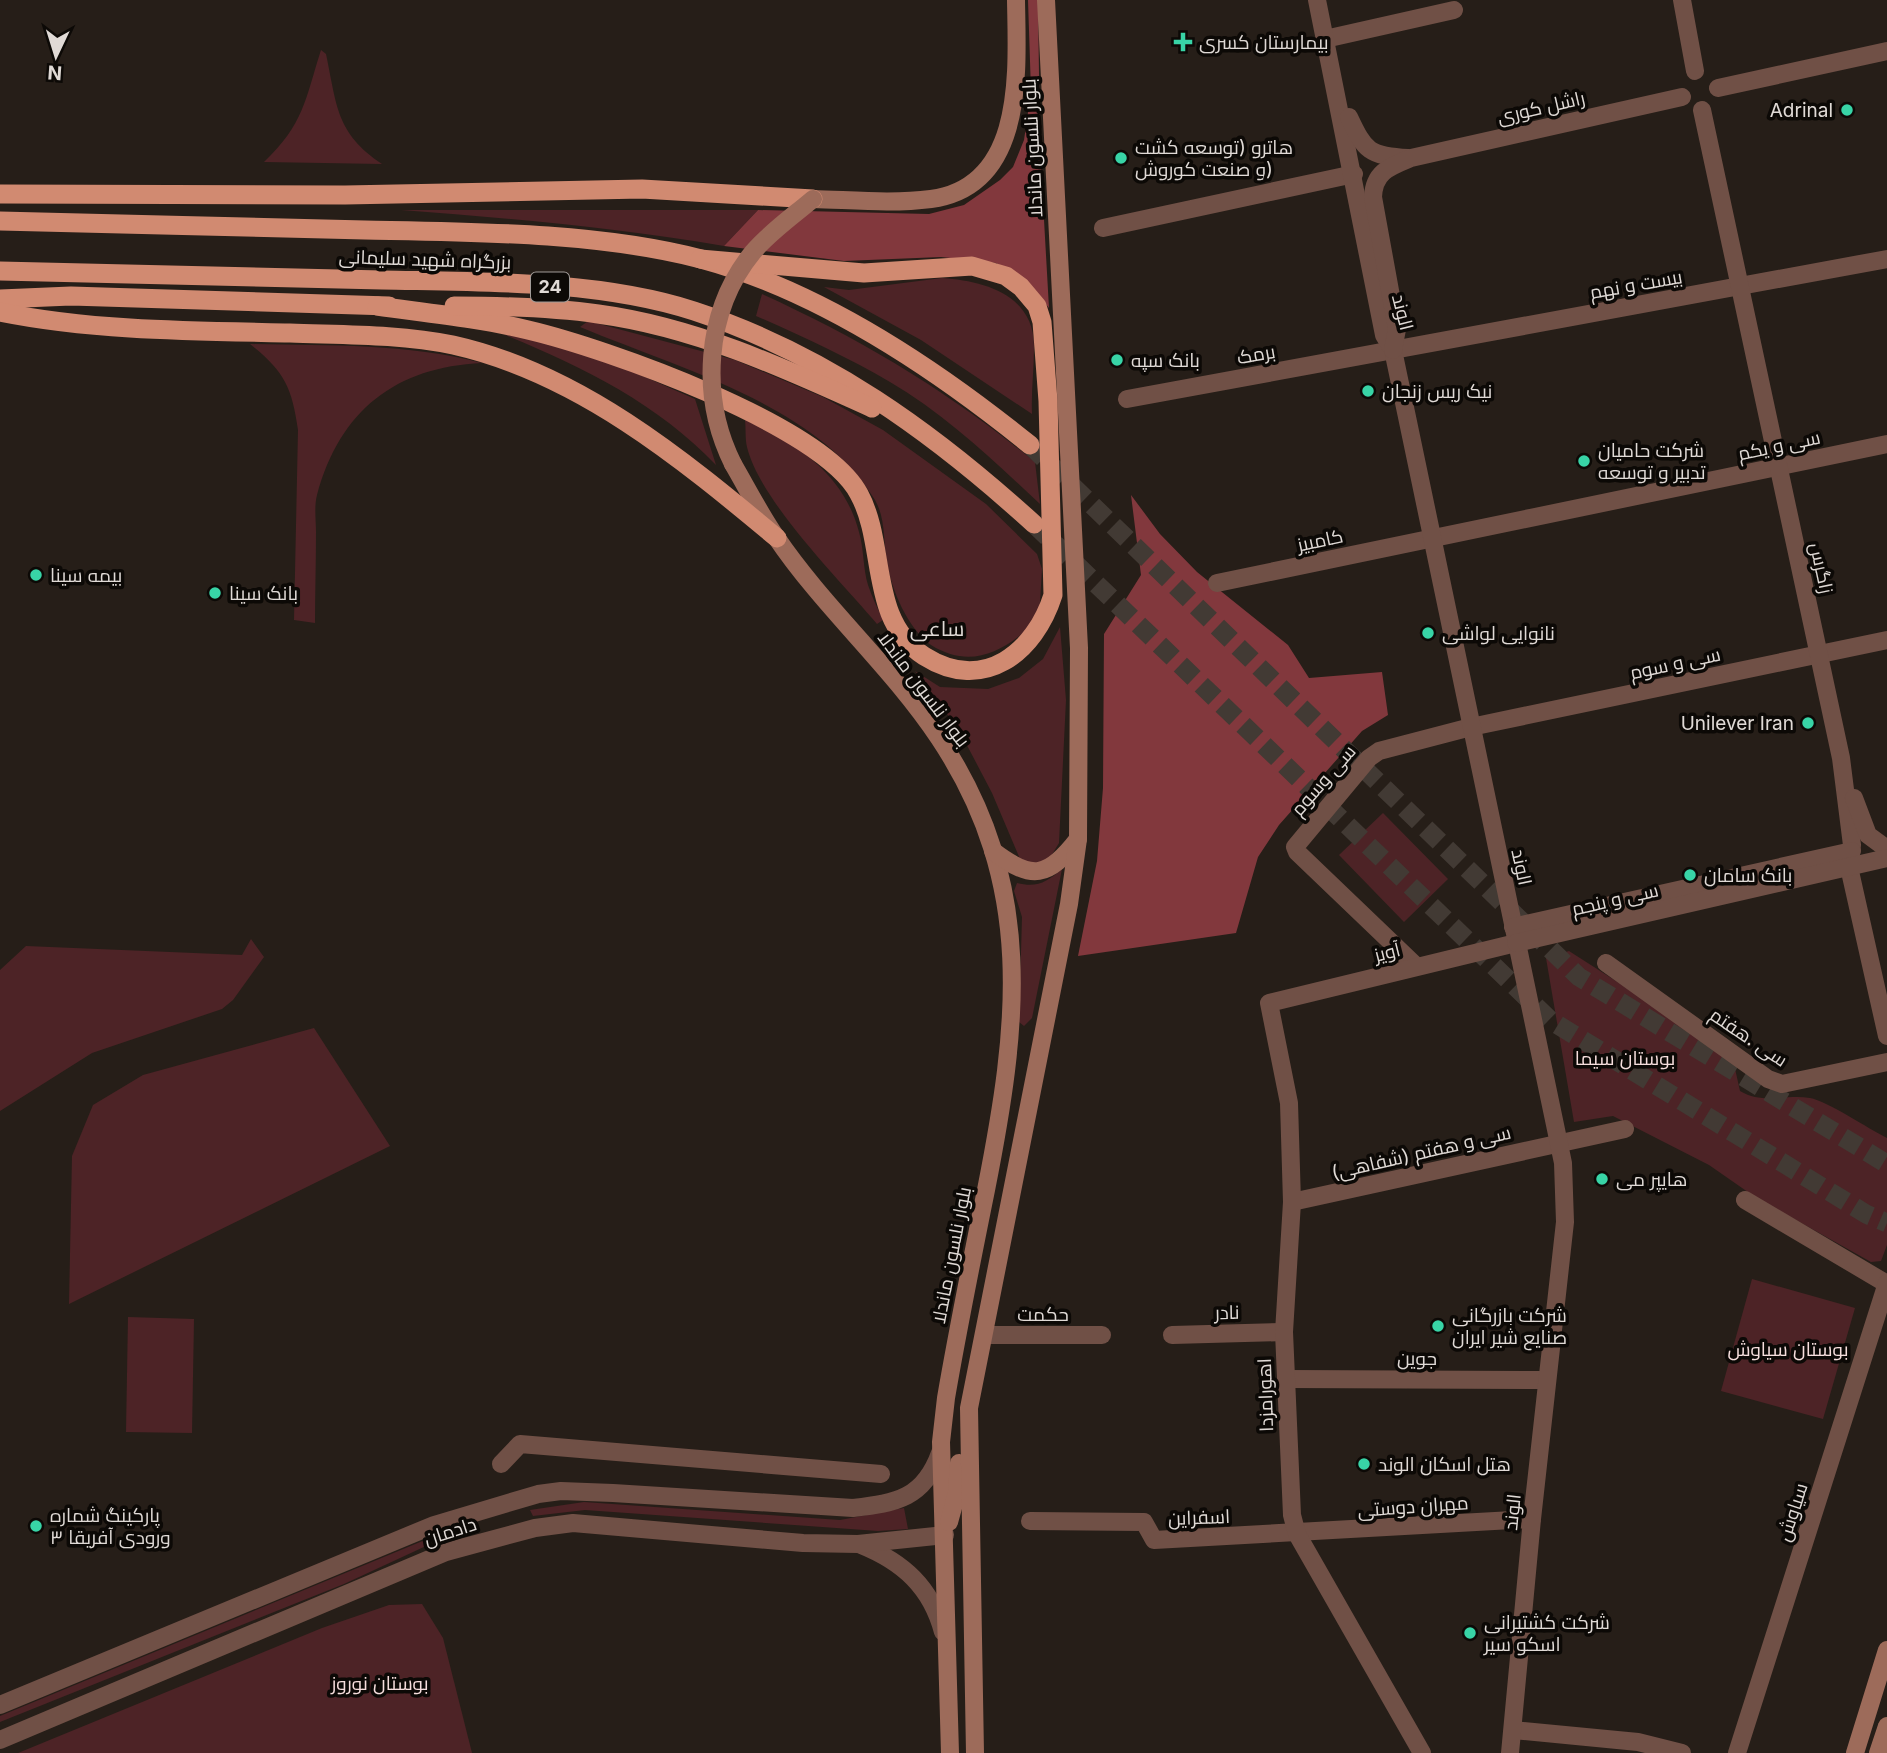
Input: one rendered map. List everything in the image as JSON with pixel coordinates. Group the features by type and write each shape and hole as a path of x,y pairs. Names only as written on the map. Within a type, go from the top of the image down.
{"highway":[{"path":"0,194 345,195 642,189 813,199"},
{"name":"بزرگراه شهید سلیمانی","path":"0,221 461,232 590,240 701,259 766,282 834,314 901,351 965,392 1030,445"},
{"path":"377,306 469,318 578,344 654,371 771,421 809,444 841,469 859,492 869,516 877,571 888,610 906,640 925,657 952,667 984,671 1030,643 1045,620 1053,595 1048,401 1042,322 1037,306 1021,287 1006,276 972,265 864,273 701,259"},
{"name":"بزرگراه شهید سلیمانی","path":"0,271 475,282 596,290 643,297 737,326 846,379 927,432 1034,524"},
{"path":"0,299 71,296 377,306 521,306 599,314 663,327 723,344 927,432"},
{"path":"0,312 27,318 183,331 378,337 451,345 482,353 513,363 562,385 622,418 777,538"}],"main road":[{"name":"بلوار نلسون ماندلا","path":"950,1753 945,1535 940,1453 948,1386 1003,1102 1011,1036 1013,951 993,851 969,792 939,738 777,538 733,464 716,423 710,391 715,337 731,292 754,252 813,199 933,199 970,185 998,154 1011,118 1017,85 1016,0"},
{"name":"بلوار نلسون ماندلا","path":"975,1753 969,1408 1069,904 1078,839 1078,627 1046,0"},
{"path":"993,851 1017,868 1044,871 1057,864 1078,839"},
{"path":"1011,1036 1017,1047 1024,1049 1035,1047 1041,1042"},
{"path":"1003,1102 1018,1090 1027,1097 1030,1107"},
{"path":"945,1535 957,1493 960,1447 969,1408"},
{"path":"1855,1753 1887,1650"},
{"path":"1878,1753 1887,1726"}],"street":[{"name":"الوند","path":"1317,0 1354,174 1384,335 1393,350 1559,1142 1565,1222 1532,1519 1510,1753"},
{"path":"1682,0 1695,71 1682,96 1702,110 1718,88 1887,51"},
{"path":"1325,39 1454,10"},
{"path":"1695,71 1718,88"},
{"path":"1335,92 1367,150 1385,157 1411,158"},
{"name":"راشل کوری","path":"1411,158 1682,96"},
{"name":"زاگرس","path":"1702,110 1841,758 1850,859 1887,1036"},
{"path":"1393,350 1397,329 1374,188 1380,173 1411,158"},
{"path":"1103,228 1354,174"},
{"name":"بیست و نهم","path":"1393,350 1887,260"},
{"name":"برمک","path":"1127,399 1393,350"},
{"name":"سی و یکم","path":"1432,538 1887,444"},
{"name":"کامبیز","path":"1217,583 1432,538"},
{"name":"سی و سوم","path":"1471,727 1887,640"},
{"name":"سی وسوم","path":"1416,966 1297,852 1295,847 1373,754 1471,727"},
{"path":"1841,758 1868,835 1887,849"},
{"name":"سی و پنجم","path":"1514,935 1850,859 1887,858"},
{"name":"آویز","path":"1269,1003 1416,966 1514,935"},
{"name":"سی .هفتم","path":"1606,963 1768,1079 1782,1084 1887,1062"},
{"name":"اهورامزدا","path":"1269,1003 1289,1103 1292,1202 1284,1332 1290,1500 1297,1534 1422,1753"},
{"name":"سی و هفتم (شفاهی)","path":"1292,1202 1625,1129"},
{"path":"1745,1200 1887,1284"},
{"name":"سیاوش","path":"1737,1753 1887,1284"},
{"name":"نادر","path":"1172,1335 1284,1332"},
{"name":"حکمت","path":"984,1335 1102,1335"},
{"name":"جوین","path":"1286,1379 1547,1380"},
{"path":"501,1464 520,1444 881,1474"},
{"name":"دادمان","path":"0,1705 409,1535 538,1494 561,1491 853,1508 897,1500 919,1489 928,1481 940,1453"},
{"path":"478,1512 484,1542"},
{"name":"مهران دوستی","path":"1297,1534 1532,1519"},
{"name":"اسفراین","path":"1030,1521 1144,1522 1154,1540 1297,1534"},
{"name":"دادمان","path":"0,1740 446,1552 535,1528 573,1523 767,1541 858,1544 945,1535"},
{"path":"858,1544 886,1555 923,1586 938,1614 948,1651"},
{"path":"1513,1730 1638,1742 1682,1753"}],"green space":[{"path":"321,50 326,54 336,103 347,129 367,153 382,164 264,162 288,136 302,110"},
{"path":"401,210 758,210 724,246 563,224"},
{"path":"942,278 990,287 1017,303 1026,315 1032,330 1034,348 1032,414 921,340 824,287 849,290"},
{"path":"762,294 835,330 904,369 1003,437 1035,462 1040,504 968,439 911,395 841,355 756,316"},
{"path":"588,321 735,360 823,397 883,430 986,504 1037,554 1042,569 1039,619 1015,639 990,653 962,656 947,653 931,645 915,629 902,608 889,573 879,507 850,467 819,439 782,414 743,393 580,327"},
{"path":"505,335 529,338 578,351 695,399 716,465 669,423 644,405 590,374"},
{"path":"250,344 395,349 482,363 451,366 423,373 398,384 376,399 357,417 340,439 327,465 316,499 315,623 294,620 298,430 293,402 279,372"},
{"path":"745,420 800,450 830,477 842,493 859,532 868,585 883,620 877,624 784,515 755,468 747,447"},
{"path":"1060,627 1066,700 1059,843 1048,861 1036,865 1020,859 992,793 959,730 915,671 940,687 988,689 1019,678 1043,659"},
{"path":"1383,813 1448,879 1404,922 1339,855"},
{"path":"1062,869 1032,1018 1024,1026 1019,1022 1022,917 1014,891 1017,883 1041,883"},
{"path":"251,939 264,957 233,1000 222,1009 92,1053 0,1111 0,970 26,946 242,955"},
{"name":"بوستان سیما","path":"1569,951 1644,999 1734,1064 1740,1091 1766,1098 1801,1097 1817,1100 1887,1138 1887,1245 1881,1261 1871,1262 1755,1197 1709,1165 1613,1116 1574,1122 1546,958"},
{"path":"314,1028 390,1146 69,1304 72,1156 93,1105 143,1075"},
{"name":"بوستان سیاوش","path":"1752,1279 1855,1308 1823,1419 1721,1391"},
{"path":"128,1317 194,1319 192,1433 126,1432"},
{"path":"584,1502 840,1520 904,1508 908,1529 878,1531 585,1510 533,1516 530,1510"},
{"path":"425,1540 426,1546 344,1584 0,1722 0,1716"},
{"name":"بوستان نوروز","path":"422,1604 443,1638 472,1753 18,1753 322,1628 389,1605"}],"shaded area":[{"path":"1028,0 1038,0 1040,149 1049,308 1028,282 996,263 941,257 844,261 724,246 758,210 929,214 964,205 1000,180 1013,167 1024,140 1031,92"},
{"path":"1131,495 1160,534 1197,572 1288,645 1309,678 1382,672 1388,715 1362,731 1279,825 1258,857 1236,933 1078,956 1097,861 1103,788 1104,634 1141,575"}],"tunnel":[{"path":"1030,445 1579,977 1887,1164"},
{"path":"1034,524 1550,1020 1866,1214 1887,1223"}],"place":[{"name":"بیمارستان کسری","path":"1183,42"},
{"name":"Adrinal","path":"1847,110"},
{"name":"هاترو (توسعه کشت و صنعت کوروش)","path":"1121,158"},
{"name":"بانک سپه","path":"1117,360"},
{"name":"نیک ریس زنجان","path":"1368,391"},
{"name":"شرکت حامیان تدبیر و توسعه","path":"1584,461"},
{"name":"بیمه سینا","path":"36,575"},
{"name":"بانک سینا","path":"215,593"},
{"name":"نانوایی لواشی","path":"1428,633"},
{"name":"Unilever Iran","path":"1808,723"},
{"name":"بانک سامان","path":"1690,875"},
{"name":"هایپر می","path":"1602,1179"},
{"name":"شرکت بازرگانی صنایع شیر ایران","path":"1438,1326"},
{"name":"هتل اسکان الوند","path":"1364,1464"},
{"name":"پارکینگ شماره ۳ ورودی آفریقا","path":"36,1526"},
{"name":"شرکت کشتیرانی اسکو سیر","path":"1470,1633"}],"district":[{"name":"ساعی","path":"937,629"}]}
